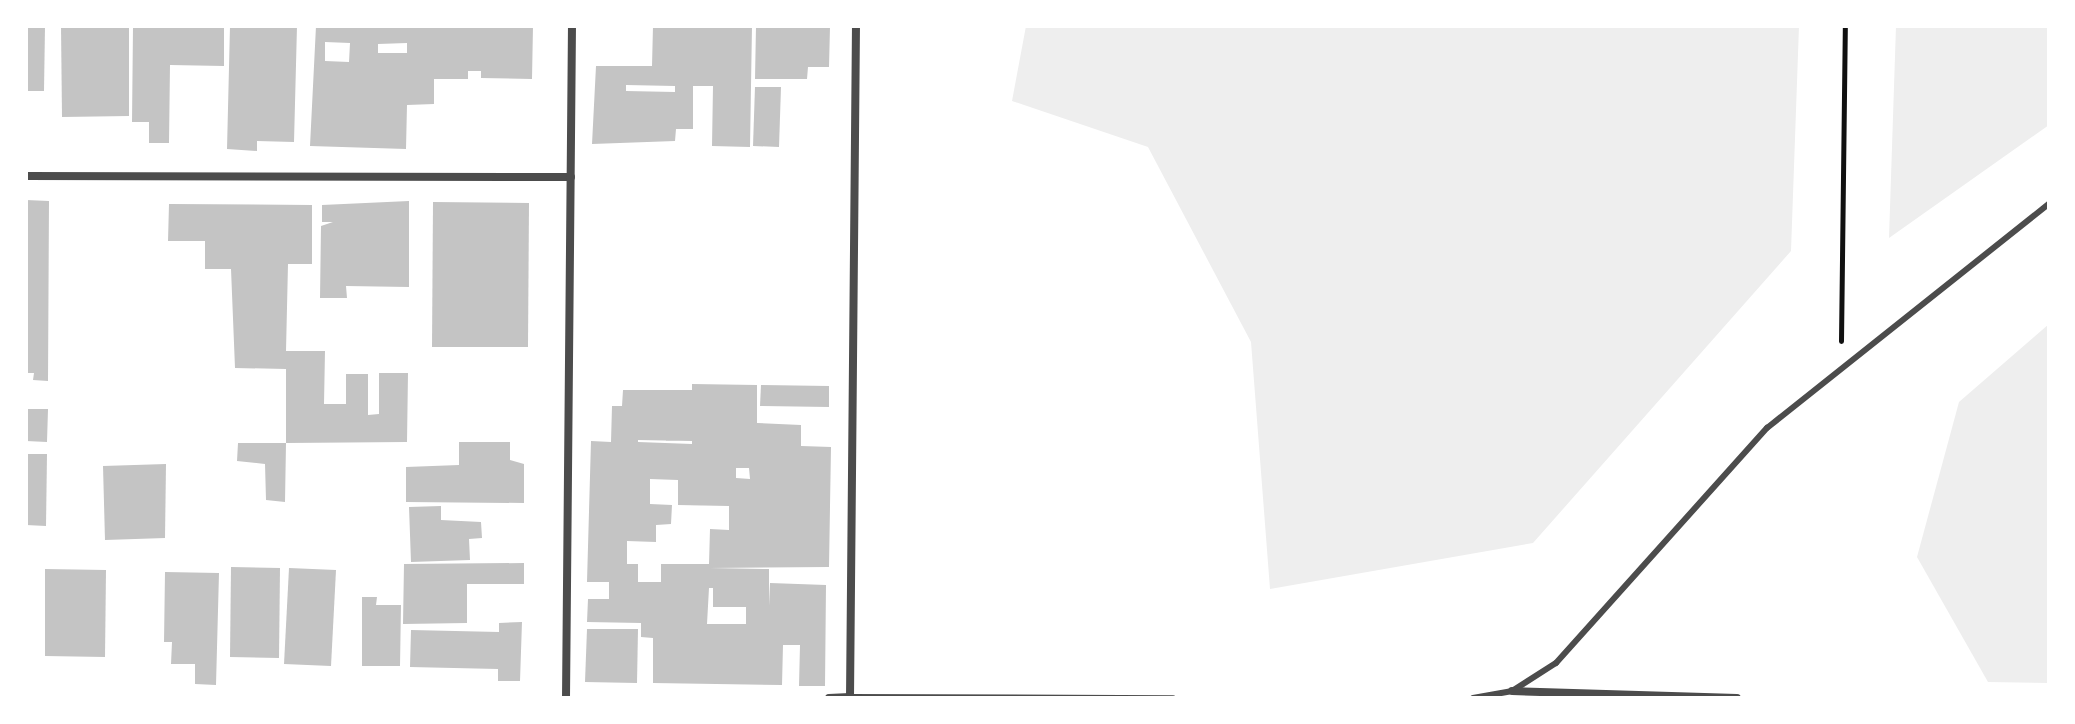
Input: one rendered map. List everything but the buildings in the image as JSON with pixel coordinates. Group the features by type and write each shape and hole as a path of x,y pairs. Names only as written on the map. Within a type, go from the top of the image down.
{"street":[{"path":"566,698 572,26"},
{"path":"829,698 850,697 856,26"},
{"path":"26,176 571,177"},
{"path":"1512,691 1737,698"}],"lane":[{"path":"1473,698 1512,691 1556,663 1767,428 2049,204"},
{"path":"850,697 1173,698"}],"path":[{"path":"1840,369 1845,26"}],"shaded area":[{"path":"1026,26 1799,26 1791,251 1533,543 1270,589 1251,342 1148,147 1012,101"},
{"path":"1896,26 2049,26 2049,125 1889,238"},
{"path":"2049,324 2049,683 1988,682 1917,557 1959,402"}]}
